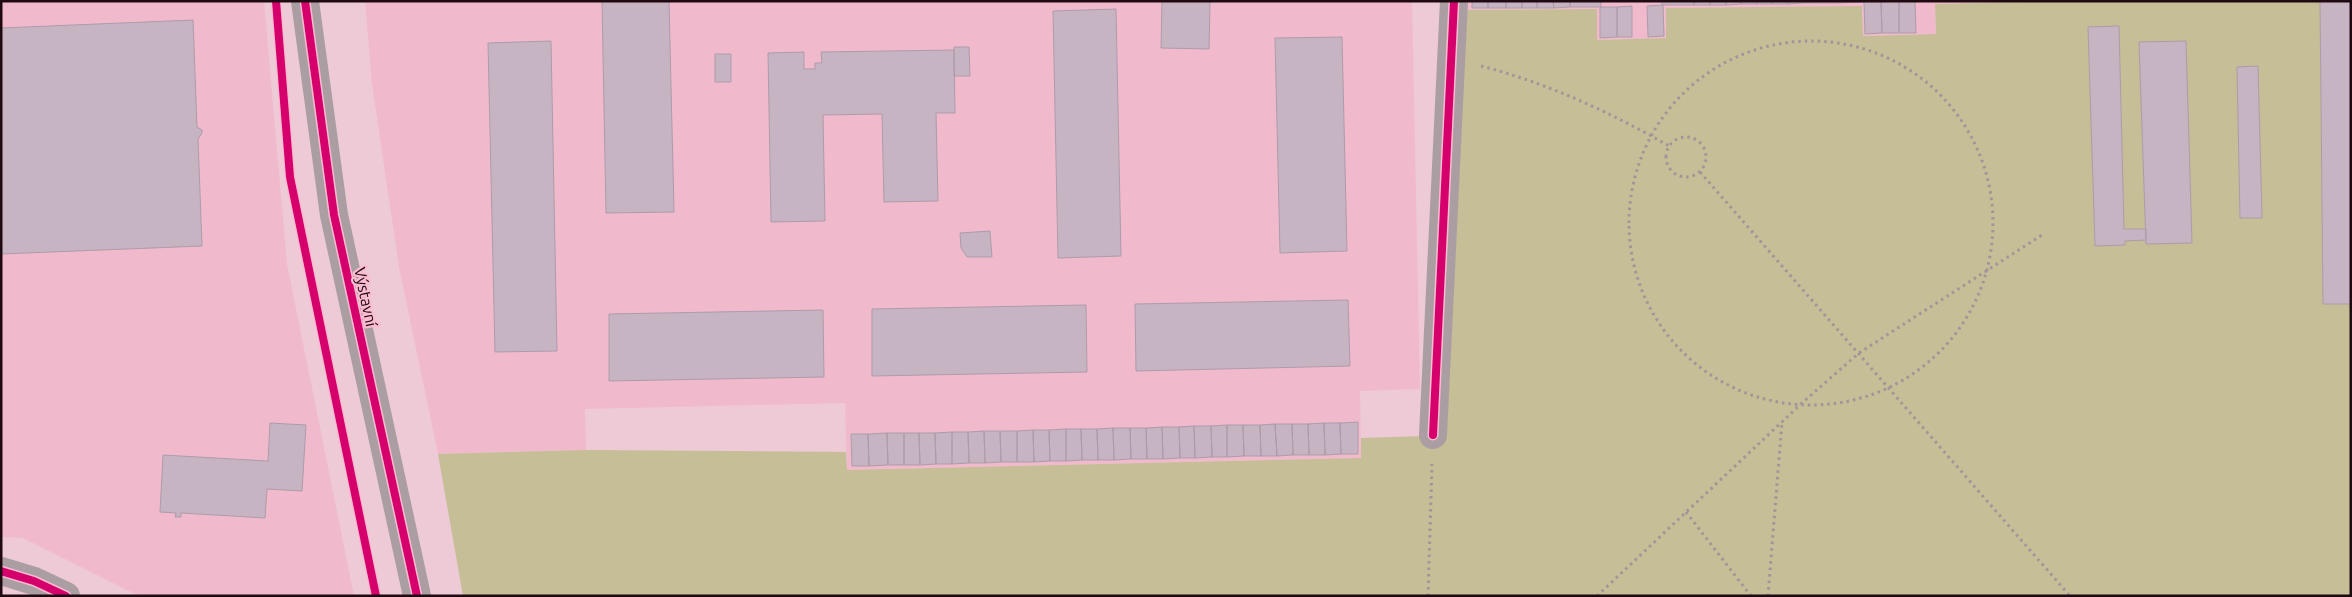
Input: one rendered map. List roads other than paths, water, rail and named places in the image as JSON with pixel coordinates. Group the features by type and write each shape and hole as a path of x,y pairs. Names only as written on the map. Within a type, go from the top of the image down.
{"street":[{"name":"Výstavní","path":"304,1 334,215 417,596"},
{"path":"1433,435 1454,1"},
{"path":"1,571 34,581 66,596"}]}
